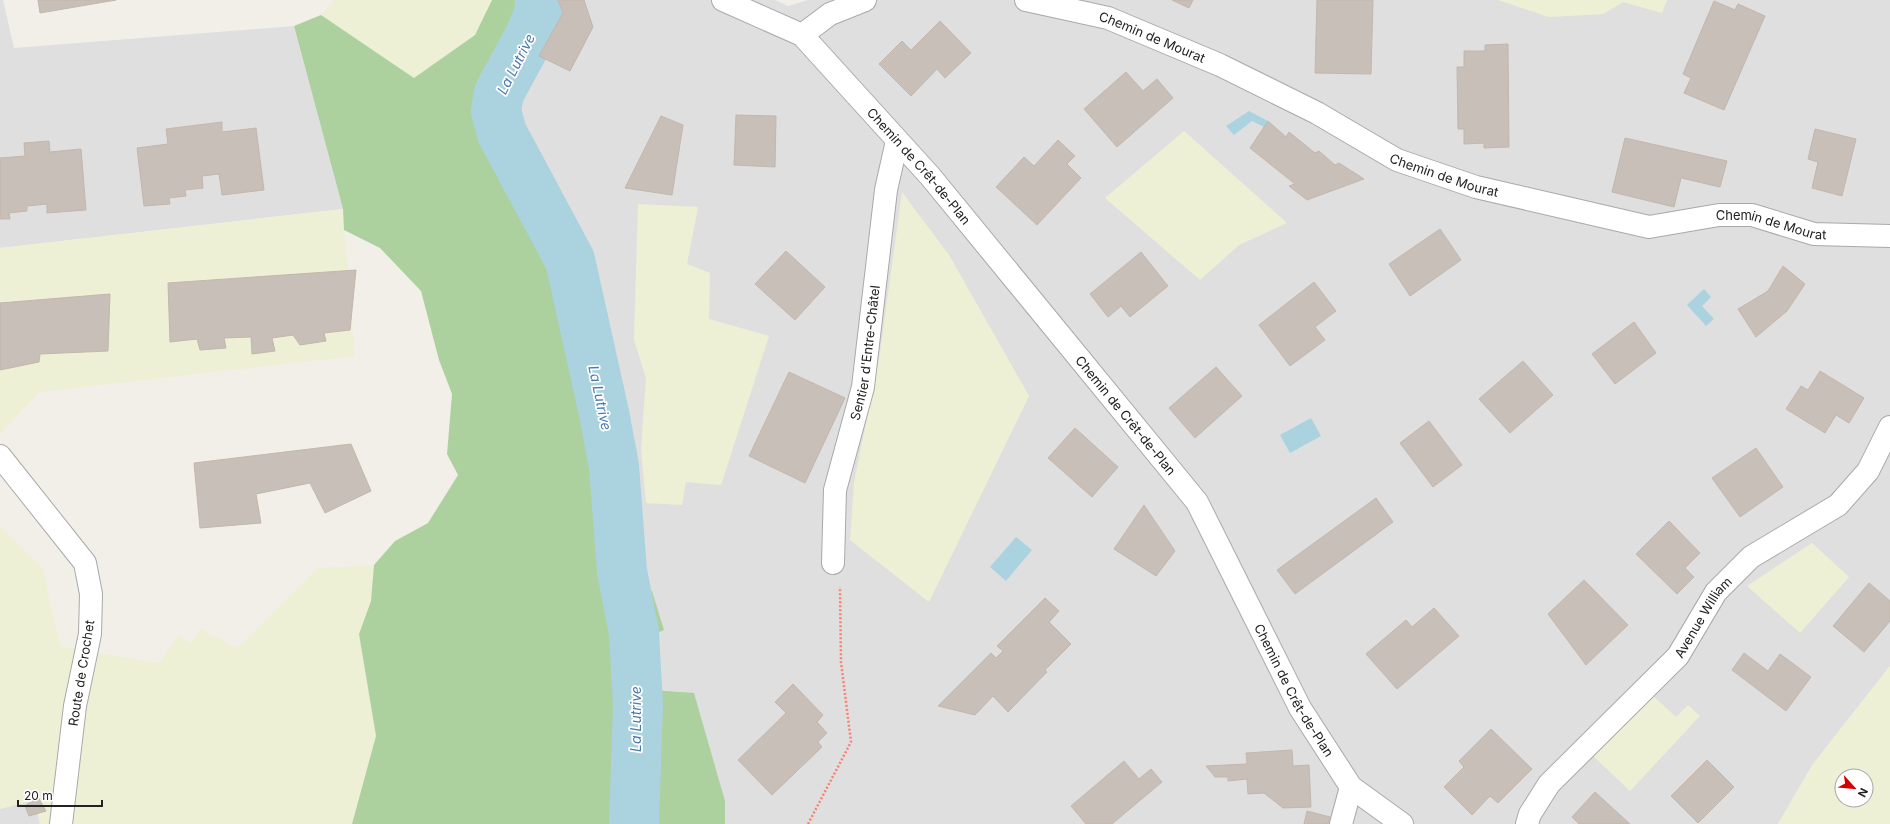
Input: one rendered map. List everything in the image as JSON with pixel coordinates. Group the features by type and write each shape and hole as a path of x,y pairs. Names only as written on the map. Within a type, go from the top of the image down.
{"street":[{"path":"723,0 802,35 830,14 865,0"},
{"name":"Chemin de Mourat","path":"1026,0 1108,18 1220,65 1317,113 1397,160 1476,187 1648,227 1719,215 1752,215 1814,234 1890,236"},
{"name":"Chemin de Crêt-de-Plan","path":"802,35 930,176 1197,502 1300,708 1351,787 1402,824"},
{"name":"Sentier d'Entre-Châtel","path":"832,563 835,490 863,387 886,190 897,140"},
{"name":"Avenue William","path":"1527,824 1530,814 1550,784 1678,656 1716,592 1751,557 1838,505 1868,471 1890,427"},
{"name":"Route de Crochet","path":"0,456 85,564 91,594 90,634 75,706 61,824"},
{"path":"1341,824 1351,787"}],"path":[{"path":"808,824 851,742 841,662 840,589 832,563"}],"shaded area":[{"path":"0,0 3,0 14,48 294,26 343,209 0,248"},
{"path":"545,0 775,0 788,6 808,0 1890,0 1890,666 1813,764 1778,824 725,824 725,801 638,689 629,645 664,629 615,593 609,522 499,107"},
{"path":"35,800 40,824 0,824 0,809"}],"green space":[{"path":"334,0 492,0 475,35 414,78 321,15"},
{"path":"492,0 545,0 499,107 606,440 609,522 615,593 652,591 664,630 629,645 638,689 694,693 725,801 725,824 352,824 376,736 359,634 371,601 374,565 395,541 428,523 458,475 447,454 452,394 439,360 421,291 380,248 344,230 343,209 294,26 321,15 414,78 475,35"},
{"path":"1498,0 1667,0 1662,13 1623,2 1603,14 1549,17"},
{"path":"1184,131 1287,223 1239,245 1200,280 1105,198"},
{"path":"902,192 949,255 1029,396 929,602 850,540 854,483 880,353"},
{"path":"638,204 698,207 687,264 710,273 709,319 769,336 721,485 686,482 682,505 646,503 641,449 646,378 634,340"},
{"path":"343,209 355,356 40,392 0,434 0,248"},
{"path":"0,526 43,568 60,646 159,663 179,635 191,643 201,629 237,648 318,568 374,565 371,601 359,634 376,736 352,824 40,824 35,800 0,809"},
{"path":"1812,543 1849,577 1800,633 1747,586"},
{"path":"1890,666 1890,824 1778,824 1813,764"},
{"path":"1651,694 1676,717 1688,705 1700,716 1630,791 1593,756"}],"water":[{"path":"1249,111 1268,121 1264,127 1252,121 1234,135 1226,126"},
{"path":"1704,289 1711,297 1702,306 1714,319 1706,326 1687,305"},
{"path":"1311,418 1321,436 1290,453 1280,435"},
{"path":"1016,537 1032,550 1006,581 990,567"}],"building":[{"path":"38,0 116,0 40,13"},
{"path":"558,0 584,0 593,27 570,71 539,56 563,13"},
{"path":"1172,0 1193,0 1189,8"},
{"path":"1317,0 1373,0 1371,74 1315,73"},
{"path":"1714,1 1735,10 1738,4 1765,16 1724,110 1684,93 1691,78 1683,74"},
{"path":"940,21 971,53 945,78 937,69 911,96 879,64 902,41 911,50"},
{"path":"1508,44 1509,147 1484,148 1484,143 1464,144 1464,129 1458,129 1457,67 1464,67 1464,51 1485,51 1485,45"},
{"path":"1126,72 1143,91 1157,79 1173,98 1117,147 1084,109"},
{"path":"736,115 776,116 775,167 734,165"},
{"path":"661,116 683,125 672,195 625,188"},
{"path":"1268,121 1286,137 1289,132 1315,153 1319,151 1335,165 1339,163 1364,179 1307,200 1289,186 1295,184 1250,148"},
{"path":"222,122 222,132 256,128 264,190 222,195 219,174 202,176 203,188 185,190 186,196 169,198 170,204 144,206 137,148 168,144 166,129"},
{"path":"1815,129 1856,139 1842,196 1812,188 1818,162 1808,159"},
{"path":"1625,138 1727,161 1720,187 1681,178 1674,207 1612,192"},
{"path":"1058,140 1075,156 1067,164 1081,178 1037,225 996,187 1024,157 1034,166"},
{"path":"49,141 50,152 81,149 86,210 47,213 47,204 27,206 27,211 9,213 10,219 0,219 0,158 25,156 24,143"},
{"path":"1440,229 1461,260 1410,296 1389,264"},
{"path":"786,251 825,287 795,320 755,284"},
{"path":"1141,252 1168,286 1130,317 1121,306 1108,317 1090,294"},
{"path":"1783,266 1805,284 1787,311 1756,337 1738,309 1768,291"},
{"path":"356,270 350,330 324,333 326,341 300,345 293,335 272,338 275,351 252,354 251,337 224,338 226,348 200,350 197,339 170,342 168,283"},
{"path":"1314,282 1336,311 1315,327 1325,340 1290,366 1259,325"},
{"path":"110,294 108,351 40,354 39,362 0,370 0,303"},
{"path":"1634,322 1656,353 1615,384 1592,354"},
{"path":"1523,361 1553,395 1510,433 1479,399"},
{"path":"1216,367 1242,396 1195,438 1169,408"},
{"path":"1820,371 1864,398 1849,423 1836,415 1825,433 1786,409 1801,386 1808,390"},
{"path":"789,372 845,398 805,483 749,456"},
{"path":"1429,421 1462,465 1433,487 1400,443"},
{"path":"1075,428 1118,467 1092,497 1048,458"},
{"path":"351,444 371,491 325,513 310,483 256,494 261,523 200,528 194,463"},
{"path":"1756,448 1783,487 1740,517 1712,478"},
{"path":"1376,498 1393,522 1295,594 1277,570"},
{"path":"1144,505 1175,551 1156,576 1114,549"},
{"path":"1669,521 1700,553 1685,568 1694,577 1677,594 1636,554"},
{"path":"1584,580 1628,625 1586,665 1548,614"},
{"path":"1869,583 1890,601 1890,621 1864,652 1833,626"},
{"path":"1045,598 1059,611 1049,622 1071,644 1045,670 1047,672 1008,712 993,696 975,715 938,706 991,653 996,658 1003,651 997,646"},
{"path":"1434,608 1459,636 1397,689 1366,654 1406,620 1412,627"},
{"path":"1744,653 1768,671 1780,654 1811,677 1786,711 1732,670"},
{"path":"793,684 823,715 817,722 827,733 818,742 822,747 772,795 738,760 786,713 775,702"},
{"path":"1491,729 1532,769 1498,803 1490,796 1472,815 1444,787 1464,767 1459,761"},
{"path":"1292,750 1293,766 1309,765 1311,807 1283,808 1264,793 1248,794 1247,779 1228,781 1228,777 1215,777 1206,766 1247,764 1246,753"},
{"path":"1707,760 1734,787 1698,823 1671,796"},
{"path":"1124,761 1139,779 1151,769 1162,782 1112,824 1086,824 1071,806"},
{"path":"1595,792 1630,824 1579,824 1572,817"},
{"path":"38,797 46,811 29,816 25,806"},
{"path":"1307,811 1330,817 1328,824 1304,824"}],"waterway":[{"name":"La Lutrive","path":"540,0 539,14 530,36 499,93 496,111 502,133 570,260 604,413 614,466 622,571 634,633 638,705 634,824"}]}
